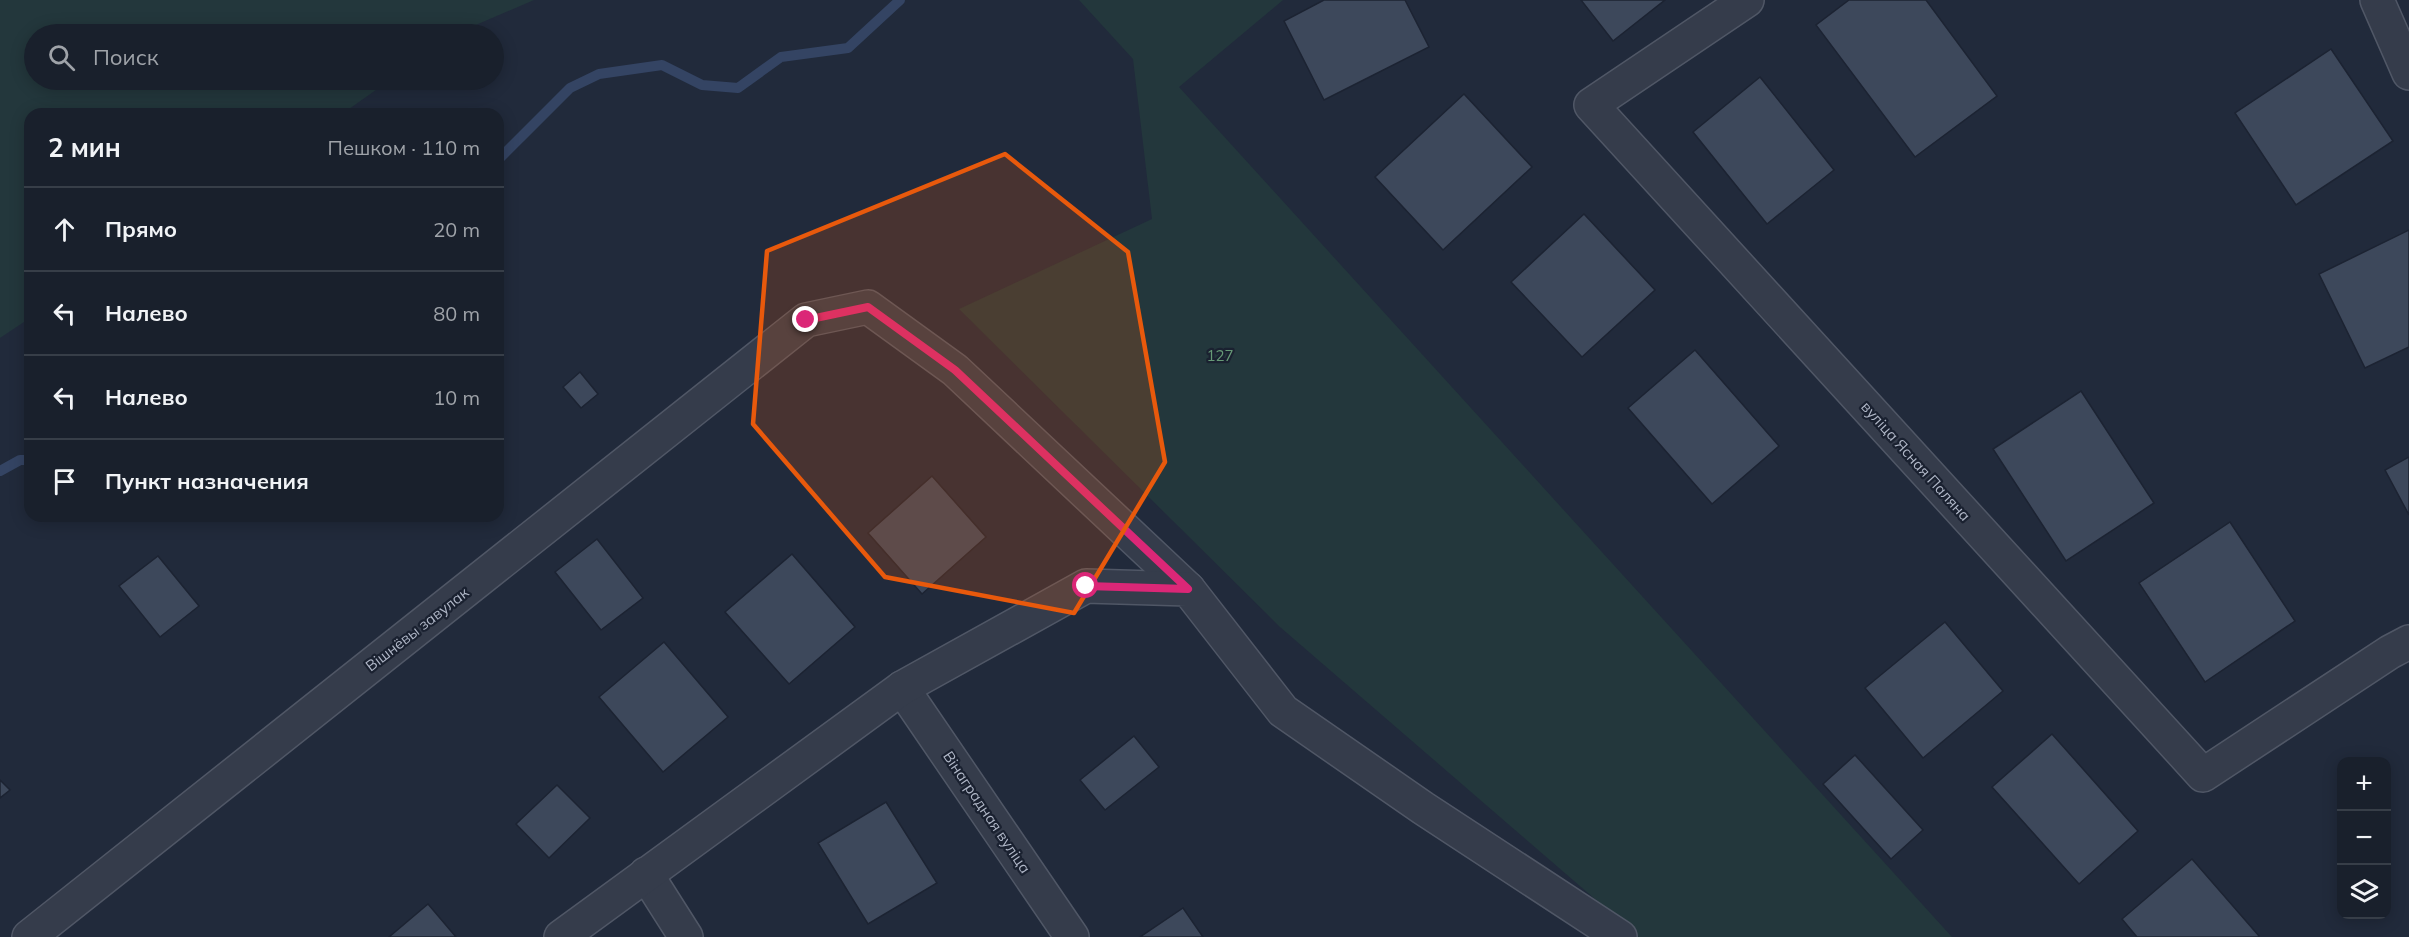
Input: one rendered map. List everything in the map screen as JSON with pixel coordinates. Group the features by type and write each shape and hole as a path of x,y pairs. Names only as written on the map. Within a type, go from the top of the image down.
{"street":[{"name":"вуліца Ясная Паляна","path":"1747,0 1590,105 2203,776 2390,652 2409,642"},
{"path":"2377,0 2409,73"},
{"name":"Вішнёвы завулак","path":"29,937 806,320 868,307 955,370 1188,589"},
{"path":"561,937 902,688 1086,586 1188,589 1283,711 1423,808 1620,937"},
{"name":"Вінаградная вуліца","path":"902,688 1072,937"},
{"path":"646,874 686,937"}],"highlighted area":[{"path":"1005,154 1128,252 1165,462 1074,613 885,577 753,424 767,251"}],"green space":[{"path":"0,0 534,0 478,24 24,24 24,90 376,90 350,108 24,108 24,322 0,338"},
{"name":"127","path":"1079,0 1283,0 1179,87 1952,937 1639,937 1280,627 959,309 1152,219 1133,59"}],"building":[{"path":"1324,0 1405,0 1429,47 1324,100 1284,21"},
{"path":"1581,0 1665,0 1613,41"},
{"path":"1849,0 1926,0 1997,96 1915,157 1816,25"},
{"path":"2331,49 2393,141 2296,205 2235,113"},
{"path":"1760,77 1834,170 1767,224 1693,132"},
{"path":"1464,94 1532,167 1443,250 1375,177"},
{"path":"1584,214 1655,290 1582,357 1511,282"},
{"path":"2409,230 2409,347 2365,368 2319,274"},
{"path":"1695,350 1779,446 1712,504 1628,408"},
{"path":"580,372 598,394 581,408 563,387"},
{"path":"2081,391 2154,503 2066,561 1993,449"},
{"path":"2409,457 2409,515 2385,470"},
{"path":"932,476 986,537 922,594 868,533"},
{"path":"2230,522 2295,621 2205,682 2139,583"},
{"path":"597,539 643,598 601,630 555,572"},
{"path":"792,554 855,627 789,684 725,612"},
{"path":"158,556 199,606 160,637 119,586"},
{"path":"1945,622 2003,691 1923,758 1865,688"},
{"path":"664,642 728,717 663,772 599,697"},
{"path":"2052,734 2138,831 2079,884 1992,787"},
{"path":"1134,736 1159,767 1105,810 1080,780"},
{"path":"1855,755 1923,830 1891,859 1823,784"},
{"path":"0,780 10,790 0,798"},
{"path":"557,785 590,818 549,858 516,824"},
{"path":"886,802 937,883 868,924 818,843"},
{"path":"2192,859 2258,937 2137,937 2122,919"},
{"path":"428,904 456,937 389,937"},
{"path":"1183,908 1203,937 1140,937"}],"waterway":[{"path":"504,154 570,88 599,74 662,65 702,85 738,88 781,57 848,48 900,0"},
{"path":"0,471 24,460"}],"route":[{"path":"806,320 868,307 955,370 1188,589 1086,586"}]}
